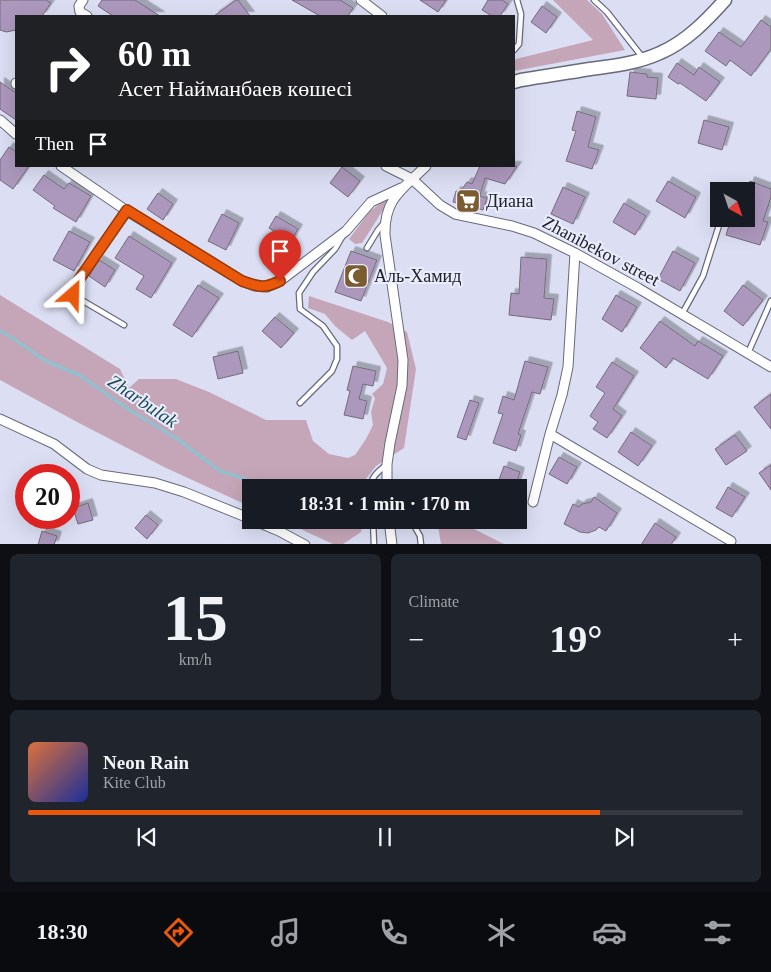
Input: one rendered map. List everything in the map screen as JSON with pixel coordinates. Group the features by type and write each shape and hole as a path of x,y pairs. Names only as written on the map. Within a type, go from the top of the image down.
{"street":[{"path":"83,0 79,6 80,12 84,15"},
{"path":"361,0 381,15"},
{"path":"515,82 625,64 662,53 678,44 695,30 725,0"},
{"path":"0,120 15,133"},
{"path":"62,167 127,210 242,281 256,286 267,287 280,281 346,231 371,202 401,188 425,167"},
{"name":"Zhanibekov street","path":"388,167 412,179 440,205 455,214 512,226 534,233 638,288 771,367"},
{"path":"387,479 390,442 402,386 403,360 385,222 387,211 401,188"},
{"path":"534,502 568,367 575,253"},
{"path":"0,419 54,444 87,470 101,475 154,483 184,492 242,516"},
{"path":"550,434 731,541"},
{"path":"274,529 306,544"},
{"path":"390,529 392,544"}],"lane":[{"path":"515,48 518,44 521,14 517,0"},
{"path":"594,0 607,12 644,59"},
{"path":"124,325 73,295 78,281 127,210"},
{"path":"367,248 385,222"},
{"path":"682,314 703,276 718,228"},
{"path":"300,403 332,371 337,360 337,346 322,326 300,309 299,293 313,272 335,249 346,231"},
{"path":"748,353 771,301"},
{"path":"372,479 387,464"},
{"path":"373,529 374,544"},
{"path":"416,529 420,536 421,544"}],"shaded area":[{"path":"553,0 587,0 602,14 625,50 515,71 516,59 593,40"},
{"path":"394,194 362,243 355,244 349,239 370,211"},
{"path":"0,295 120,369 129,388 139,379 176,379 209,392 266,420 306,420 313,441 329,454 348,458 355,455 373,425 371,412 375,398 372,394 383,384 387,368 365,331 352,340 335,326 325,314 308,308 309,296 388,322 407,332 416,369 404,448 376,466 366,479 242,479 242,503 164,467 0,380"},
{"path":"300,529 362,529 361,532 343,544 333,544"},
{"path":"438,529 474,529 504,544 441,544"}],"building":[{"path":"0,0 46,0 51,3 43,15 15,15 15,30 6,32 0,30"},
{"path":"102,0 135,0 158,15 112,15 98,6"},
{"path":"238,0 249,15 215,15"},
{"path":"292,0 340,0 353,8 349,15 318,15"},
{"path":"420,0 446,0 438,12"},
{"path":"488,0 502,0 508,4 501,15 490,15 482,10"},
{"path":"542,6 557,17 546,33 531,22"},
{"path":"761,20 771,27 771,49 751,76 730,60 726,66 705,51 719,32 741,47"},
{"path":"677,63 694,75 699,67 720,82 706,101 668,77"},
{"path":"630,72 647,74 647,77 658,78 656,99 627,96"},
{"path":"0,82 15,92 15,119 0,109"},
{"path":"577,111 596,117 588,147 599,150 592,169 566,161 576,131 572,130"},
{"path":"704,120 729,127 722,150 698,143"},
{"path":"9,147 15,151 15,167 28,167 13,189 0,180 0,160"},
{"path":"517,166 505,184 485,178 480,196 487,198 483,210 453,202 456,191 460,192 467,182 472,184 480,167"},
{"path":"342,167 360,181 348,197 330,183"},
{"path":"44,175 64,189 69,183 91,196 76,222 53,208 55,206 33,190"},
{"path":"668,181 696,197 685,218 656,201"},
{"path":"755,183 771,189 771,197 763,221 768,222 760,245 726,235 728,228 755,228"},
{"path":"563,187 585,197 573,224 551,214"},
{"path":"158,193 173,204 163,220 147,209"},
{"path":"624,203 646,216 635,235 613,222"},
{"path":"222,214 239,223 226,250 208,241"},
{"path":"276,216 298,229 291,241 269,228"},
{"path":"69,231 90,242 74,271 53,260"},
{"path":"129,236 172,263 151,298 136,289 144,276 115,258"},
{"name":"Аль-Хамид","path":"351,251 377,260 361,301 335,292"},
{"path":"673,251 695,263 680,291 658,279"},
{"path":"521,257 547,259 544,298 554,299 551,320 509,315 511,293 519,294"},
{"path":"99,260 115,270 105,287 89,276"},
{"path":"198,285 219,298 192,337 173,325"},
{"path":"743,285 763,300 743,326 724,311"},
{"path":"616,295 637,307 622,332 602,319"},
{"path":"275,317 294,333 281,348 262,331"},
{"path":"660,321 695,346 698,341 723,356 708,379 673,358 666,368 640,348"},
{"path":"238,351 243,373 218,379 213,357"},
{"path":"525,361 548,367 540,394 532,392 518,434 521,435 516,451 493,443 503,414 498,413 503,396 514,400"},
{"path":"612,362 634,376 613,409 622,416 607,438 593,429 598,422 590,416 605,393 596,387"},
{"path":"353,366 376,371 373,386 363,384 359,399 367,401 363,419 344,415 350,391 347,390"},
{"path":"771,394 771,429 754,407"},
{"path":"470,400 479,403 466,440 457,437"},
{"path":"631,432 652,446 638,466 618,452"},
{"path":"735,435 747,451 726,465 715,449"},
{"path":"559,457 577,467 567,484 549,474"},
{"path":"771,465 771,490 759,473"},
{"path":"504,466 520,472 518,479 499,479"},
{"path":"728,487 745,497 732,517 716,508"},
{"path":"594,497 617,513 606,531 599,527 588,533 580,532 564,524 573,504 579,507 582,504 591,502"},
{"path":"88,503 93,520 80,523 80,506"},
{"path":"146,515 158,525 147,539 135,528"},
{"path":"655,523 676,537 672,544 642,544"},
{"path":"42,531 57,536 54,544 38,544"}],"waterway":[{"name":"Zharbulak","path":"0,331 44,360 81,376 128,409 176,438 220,471 245,479"}],"place":[{"name":"Диана","path":"468,201"},
{"name":"Аль-Хамид","path":"356,276"}],"route":[{"path":"73,295 78,281 127,210 242,281 256,286 267,287 280,281"}]}
